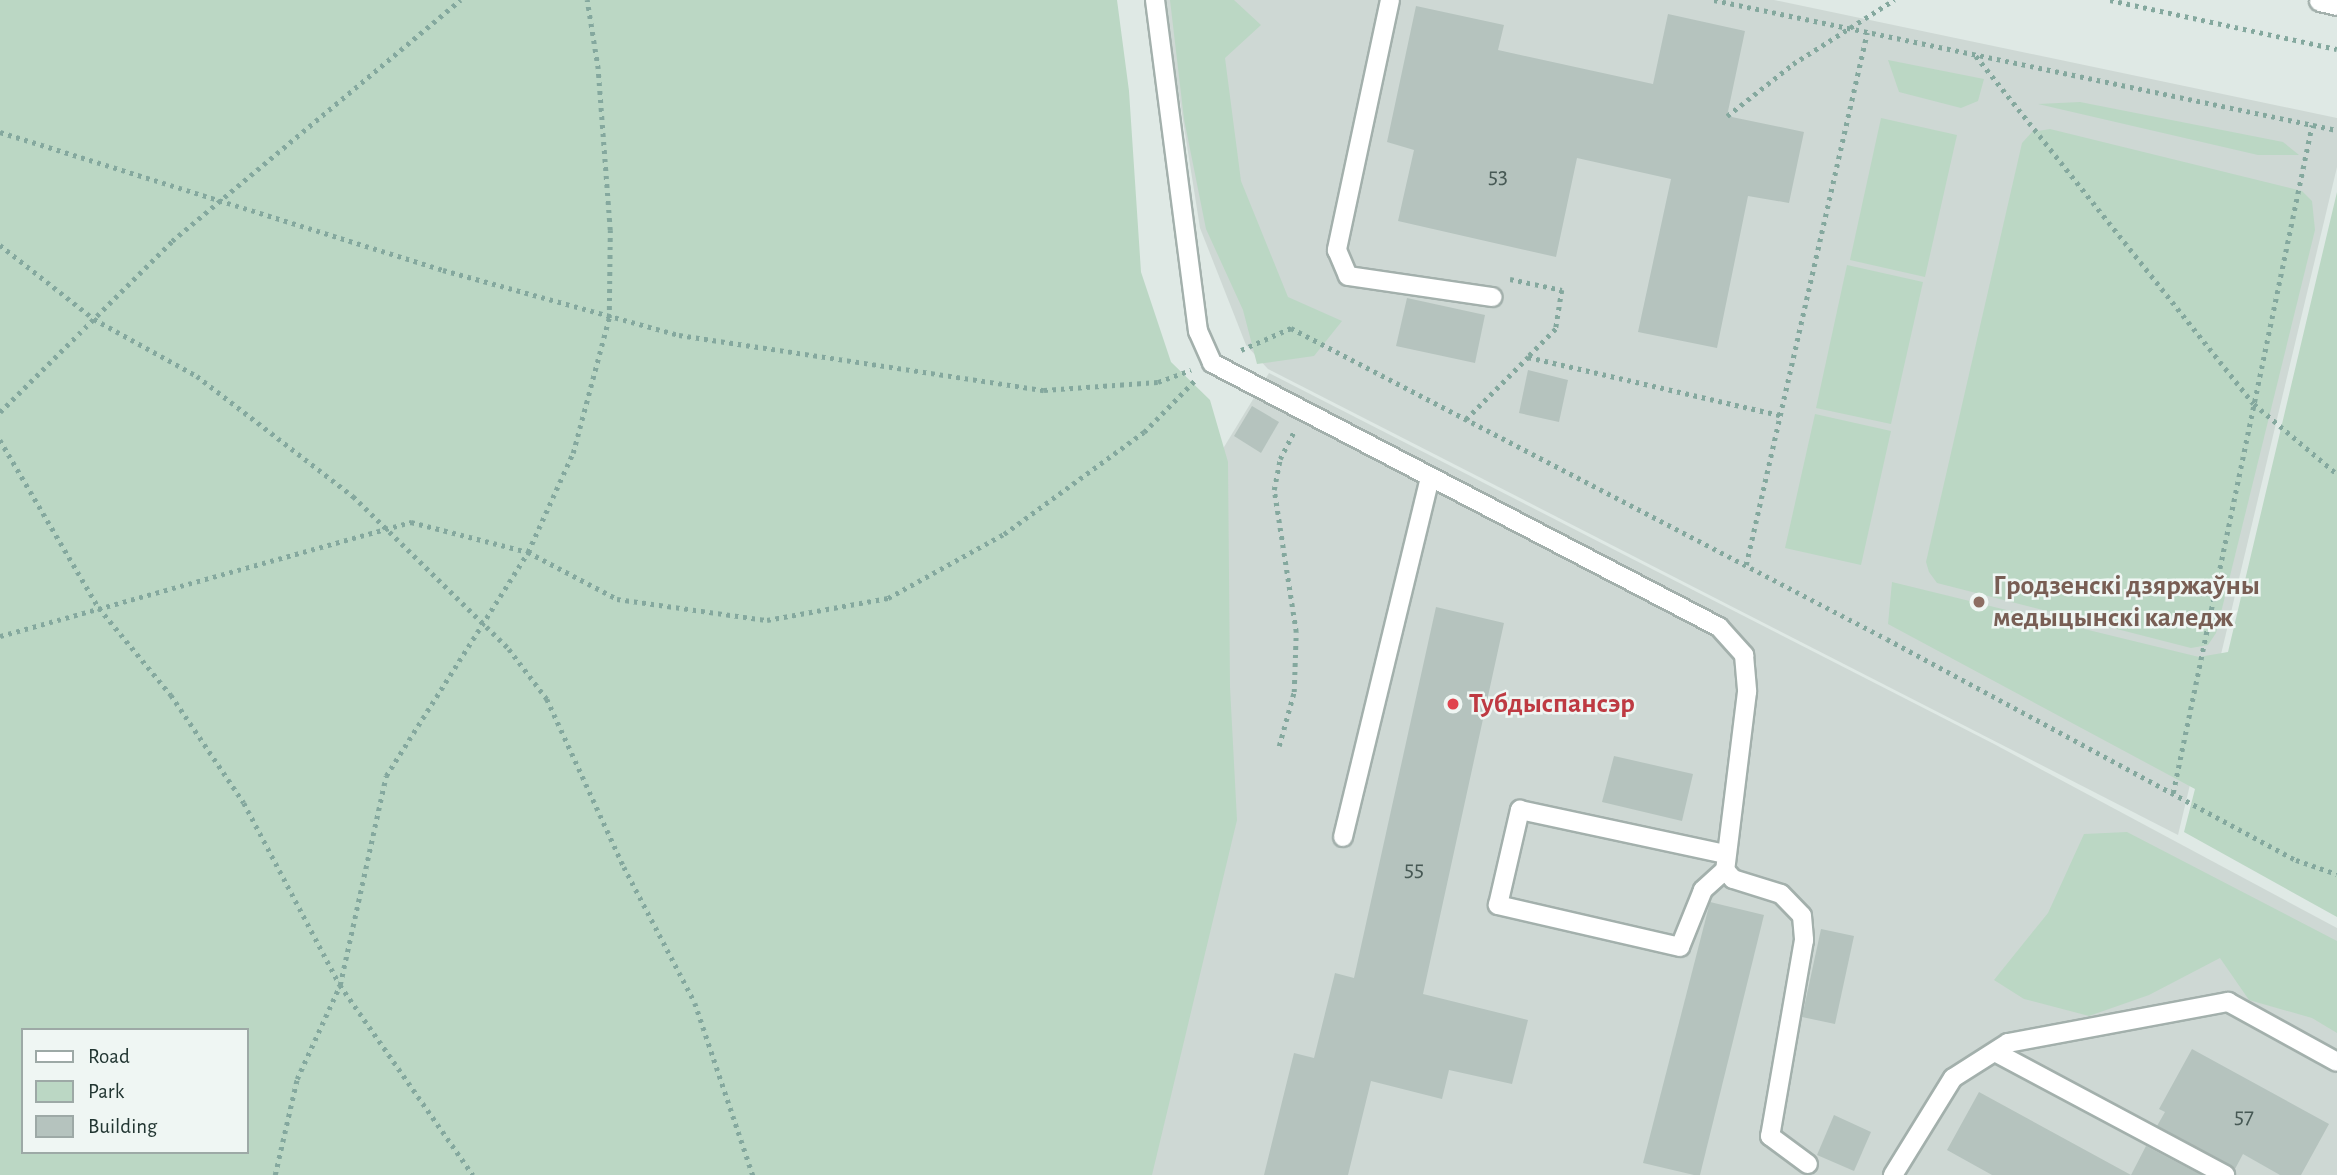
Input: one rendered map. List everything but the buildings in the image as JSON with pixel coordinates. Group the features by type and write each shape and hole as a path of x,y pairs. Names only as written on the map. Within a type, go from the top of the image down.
{"street":[{"path":"2320,0 2337,4"}],"lane":[{"path":"1155,0 1198,331 1212,363 1719,627 1744,656 1747,692 1726,862 1733,879 1781,894 1802,916 1804,940 1770,1136 1808,1164"},
{"path":"1390,0 1337,250 1348,275 1492,298"},
{"path":"1343,837 1430,478"},
{"path":"1520,810 1726,862 1703,890 1680,947 1498,905 1520,810"},
{"path":"1893,1175 1953,1078 2008,1043 2228,1002 2337,1062"},
{"path":"1995,1052 2225,1175"}],"path":[{"path":"0,412 220,200 460,0"},
{"path":"275,1175 297,1079 340,985 386,776 528,552 573,453 609,318 609,217 598,69 587,0"},
{"path":"1714,0 2337,131"},
{"path":"1727,116 1846,29 1894,0"},
{"path":"2110,0 2337,49"},
{"path":"1746,565 1867,33"},
{"path":"1976,56 2254,404 2337,474"},
{"path":"2173,793 2312,125"},
{"path":"0,131 609,318 679,335 1044,390 1158,382 1212,363 1290,328 1746,565 2296,860 2337,874"},
{"path":"0,245 94,319 197,376 353,496 483,624 547,699 624,867 695,1003 753,1175"},
{"path":"1466,419 1556,329 1562,290 1494,276 1492,298"},
{"path":"1528,357 1780,415"},
{"path":"0,636 385,527 411,522 528,552 617,599 767,620 888,598 1004,534 1144,432 1212,363"},
{"path":"1279,746 1294,692 1296,632 1275,490 1280,459 1304,413"},
{"path":"0,440 99,608 171,695 244,803 340,985 473,1175"}],"shaded area":[{"name":"Гродзенскі дзяржаўны медыцынскі каледж","path":"1164,0 1774,0 2337,118 2337,167 2178,835 1268,369 1246,345 1200,228"},
{"path":"1269,373 1994,744 2337,928 2337,1175 924,1175 1207,475"}],"green space":[{"path":"0,0 1117,0 1129,91 1141,272 1171,362 1210,400 1228,462 1230,687 1237,820 1152,1175 0,1175"},
{"path":"1170,0 1234,0 1261,25 1225,58 1241,181 1288,297 1342,321 1314,356 1257,364 1243,310 1206,229 1184,119"},
{"path":"1888,60 1984,79 1978,101 1961,108 1899,92"},
{"path":"2080,102 2283,142 2299,155 2258,155 2038,104"},
{"path":"1881,118 1957,135 1925,277 1850,260"},
{"path":"2050,129 2302,191 2312,201 2315,230 2216,633 2208,645 2191,648 1937,583 1929,572 1926,562 2022,143 2032,132"},
{"path":"2337,192 2337,917 2184,832 2195,789 1888,624 1892,582 2199,657 2228,652"},
{"path":"1847,265 1923,282 1891,424 1816,408"},
{"path":"1815,414 1891,431 1861,565 1785,548"},
{"path":"2127,832 2337,941 2337,1033 2312,1018 2249,1000 2220,958 2149,995 2089,1016 2024,999 1994,980 2048,913 2084,834"}],"place":[{"name":"Гродзенскі дзяржаўны медыцынскі каледж","path":"1979,602"},
{"name":"Тубдыспансэр","path":"1453,704"}]}
